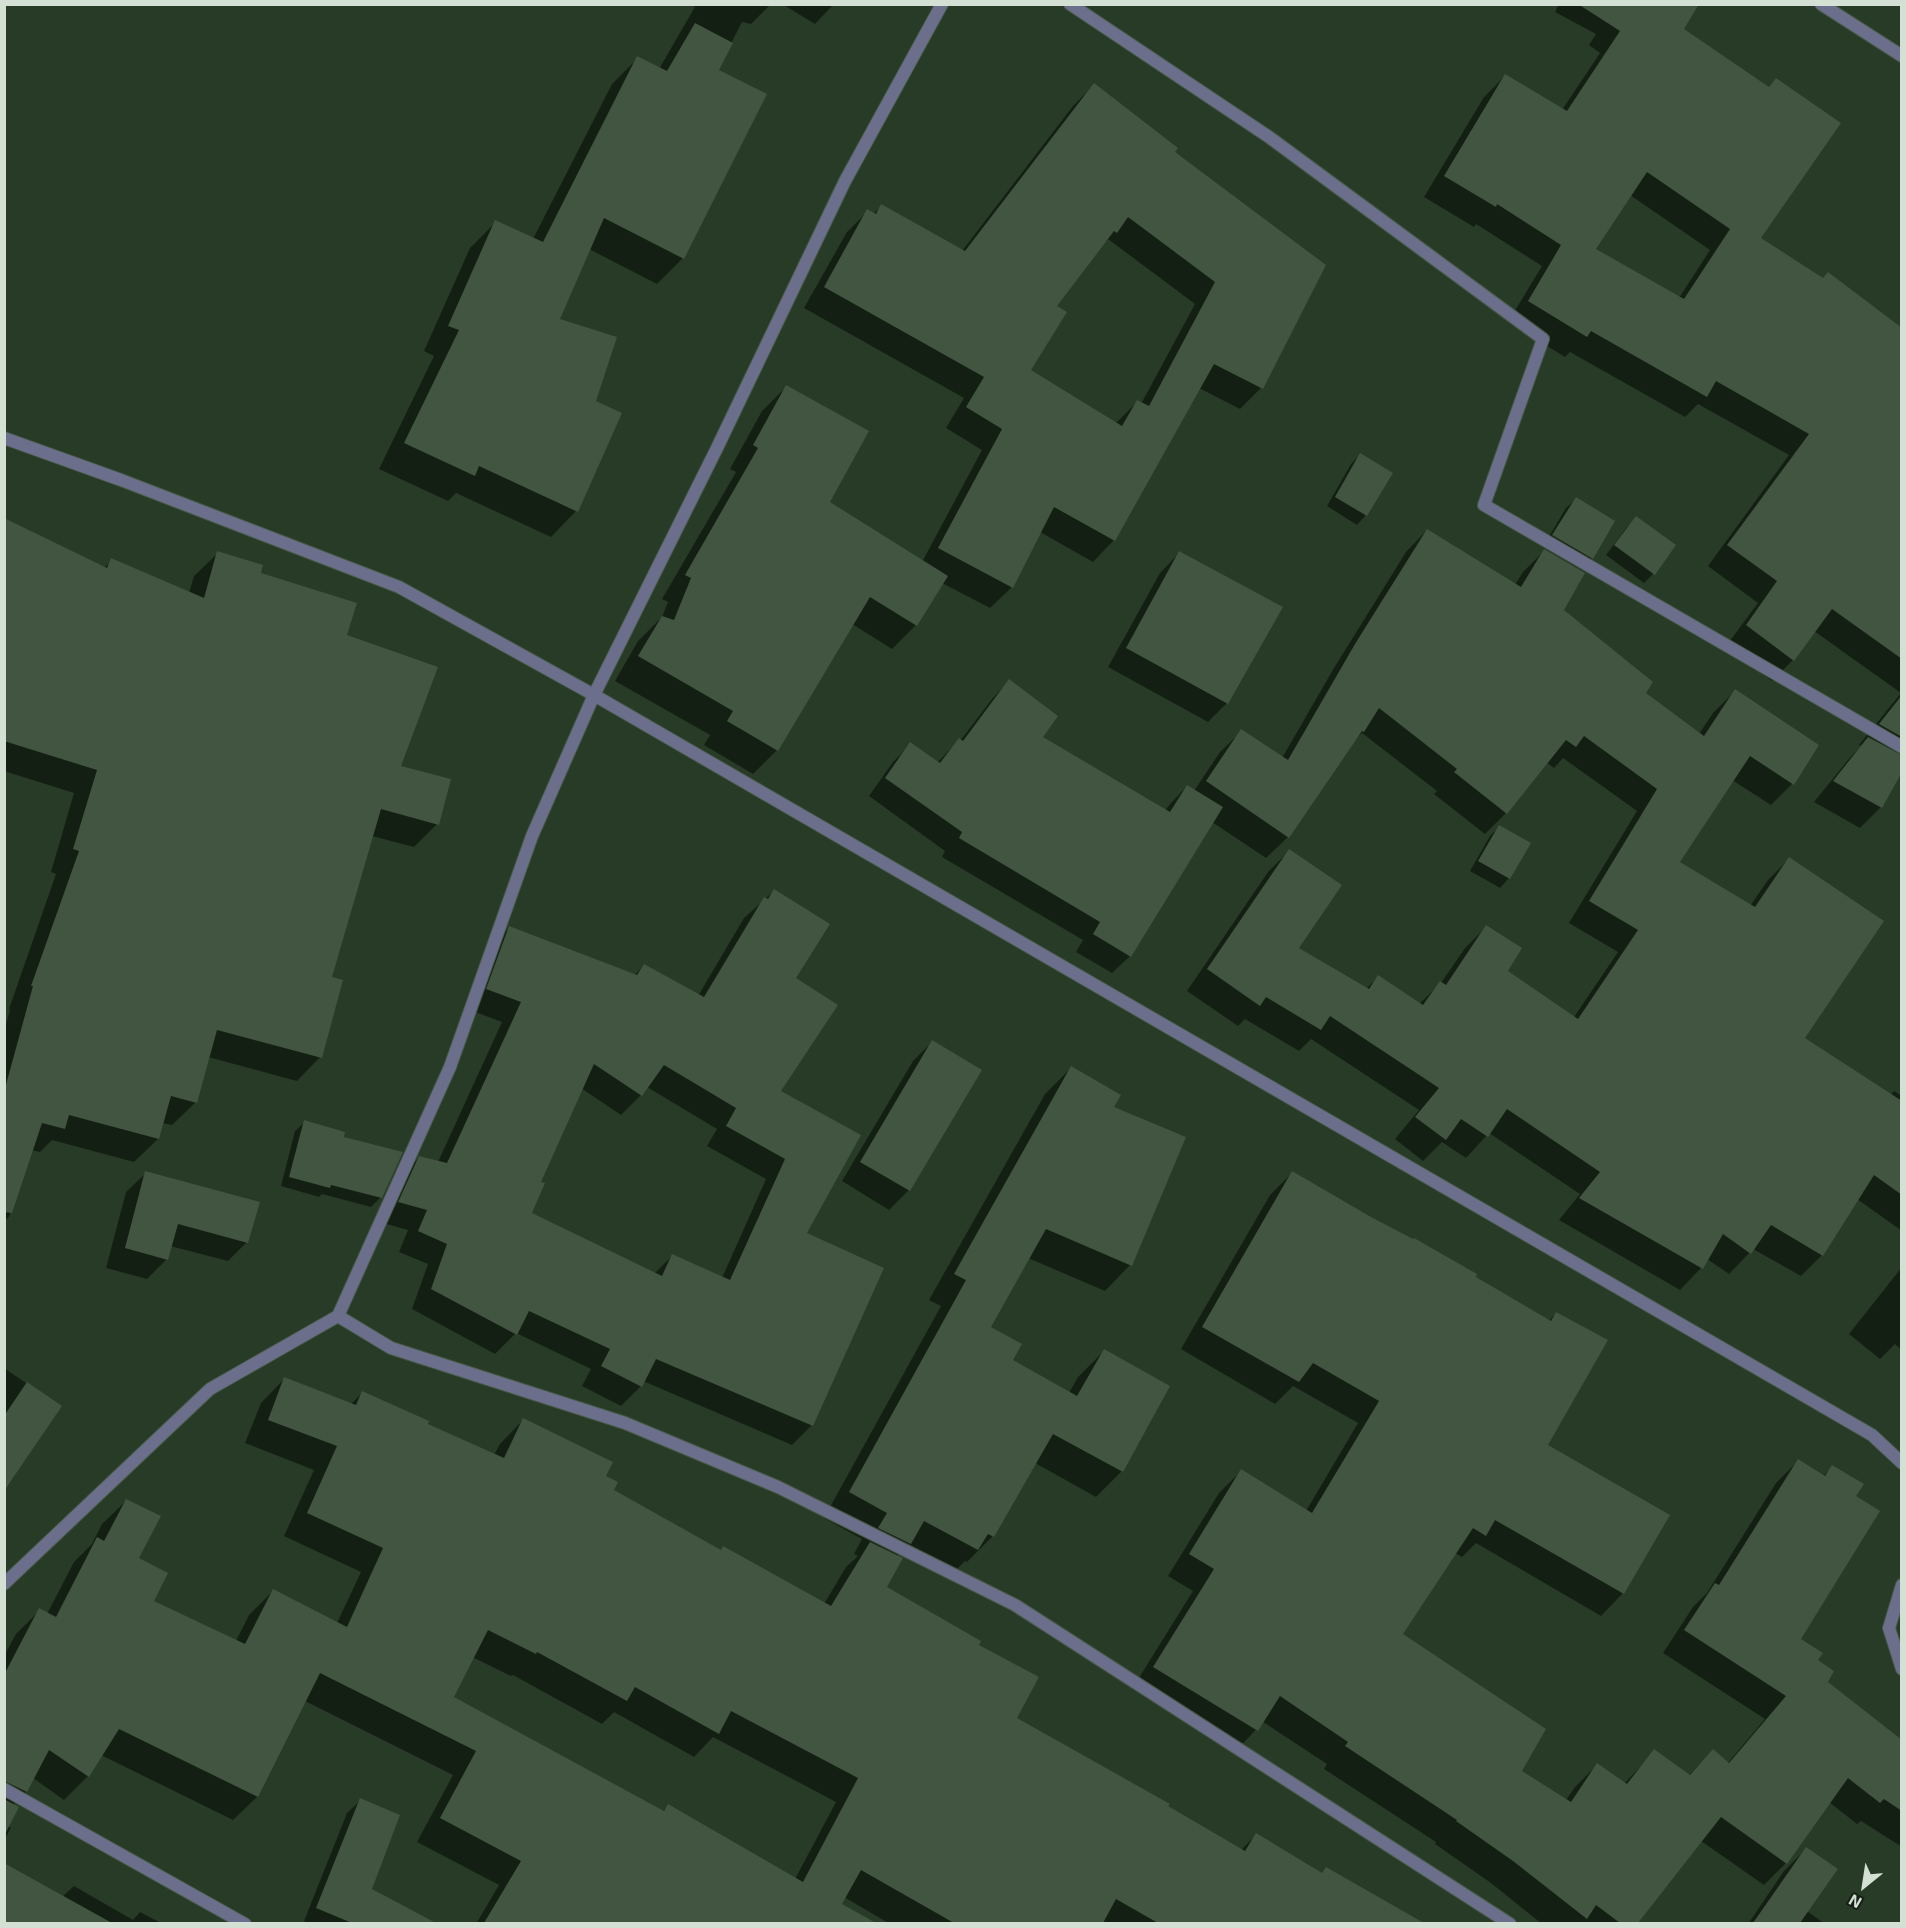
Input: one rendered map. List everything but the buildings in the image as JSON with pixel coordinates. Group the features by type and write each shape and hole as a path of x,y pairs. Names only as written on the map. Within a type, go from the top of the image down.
{"street":[{"path":"4,1584 210,1389 338,1316 450,1067 532,836 594,695 717,448 845,181 942,4"},
{"path":"1070,4 1269,137 1543,339 1484,505 1902,747"},
{"path":"1821,4 1902,56"},
{"path":"4,438 132,484 399,587 594,695 1872,1435 1902,1463"},
{"path":"338,1316 391,1348 625,1423 778,1486 1015,1605 1510,1923"},
{"path":"1902,1585 1889,1628 1902,1669"},
{"path":"4,1789 245,1923"}]}
